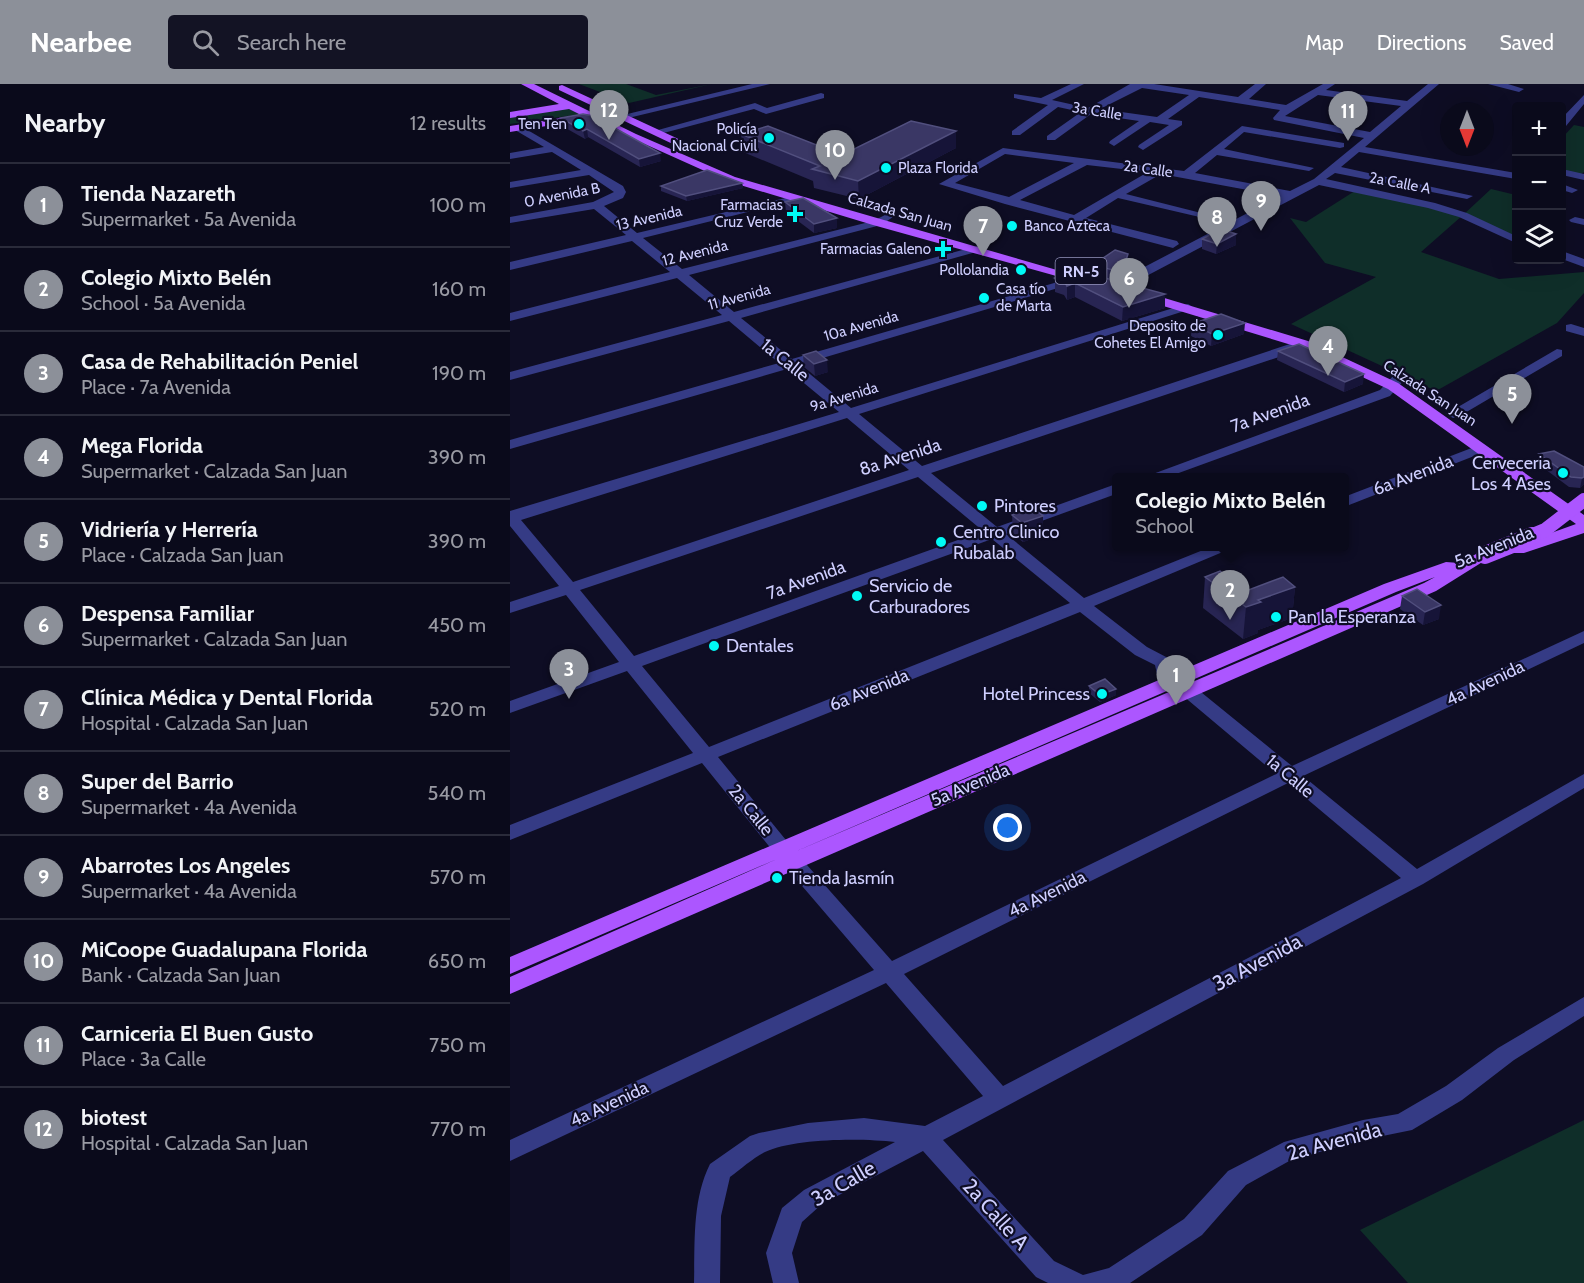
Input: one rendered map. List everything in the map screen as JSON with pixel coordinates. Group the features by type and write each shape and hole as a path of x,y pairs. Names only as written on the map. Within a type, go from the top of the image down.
{"main road":[{"name":"Calzada San Juan","path":"526,84 731,179 791,193 976,250 1057,272 1103,279 1303,344 1396,382 1453,414 1584,507"},
{"name":"Calzada San Juan","path":"552,84 592,100 656,132 791,193"},
{"path":"510,115 592,100"},
{"path":"515,128 561,122 611,110"},
{"path":"532,112 559,115 561,122"},
{"name":"Calzada San Juan","path":"882,220 1292,331 1356,355 1396,382 1584,522"},
{"name":"5a Avenida","path":"510,986 787,854 1178,681 1424,582 1545,530 1584,500"},
{"name":"5a Avenida","path":"1424,582 1533,532 1558,516 1561,506"},
{"name":"5a Avenida","path":"1424,582 1573,528 1584,528"},
{"name":"5a Avenida","path":"510,966 787,854"}],"street":[{"path":"611,110 726,84"},
{"path":"624,116 765,84"},
{"path":"1042,101 1079,84"},
{"path":"1135,84 1288,108"},
{"path":"1051,138 1089,111 1141,84"},
{"path":"1241,100 1261,84"},
{"path":"1330,84 1288,108 1278,118 1372,136"},
{"path":"1103,279 1318,181 1358,149 1407,104 1434,84"},
{"path":"1493,84 1520,89"},
{"path":"1316,92 1407,104"},
{"path":"1114,143 1197,94"},
{"path":"656,132 754,106 766,111 821,96"},
{"name":"3a Calle","path":"1017,96 1089,111 1178,123 1143,147"},
{"path":"1566,120 1579,110 1584,98"},
{"path":"659,99 714,117 728,124"},
{"path":"1016,133 1056,104"},
{"path":"515,128 591,171"},
{"path":"1186,175 1245,129 1340,145"},
{"path":"510,156 554,149"},
{"path":"1358,149 1512,174"},
{"name":"2a Calle","path":"1010,202 945,184 1003,151 1160,170 1290,195"},
{"path":"1215,151 1309,168"},
{"path":"1010,202 1086,161"},
{"name":"2a Calle A","path":"1333,169 1467,196"},
{"path":"1075,219 1160,170"},
{"path":"510,185 591,171"},
{"name":"0 Avenida B","path":"510,220 597,205 619,196 619,188 591,171"},
{"path":"1566,173 1584,177"},
{"path":"1318,181 1442,209 1512,238"},
{"name":"13 Avenida","path":"510,267 635,237 791,193"},
{"path":"1118,195 1217,220"},
{"path":"1010,202 1173,244"},
{"name":"1a Calle","path":"597,205 1141,651 1153,665 1178,681 1416,879"},
{"name":"12 Avenida","path":"510,316 882,220"},
{"name":"11 Avenida","path":"510,376 976,250"},
{"path":"1566,256 1584,263"},
{"name":"10a Avenida","path":"510,445 789,364 1103,279"},
{"name":"9a Avenida","path":"510,517 1188,308"},
{"name":"8a Avenida","path":"510,608 1303,344"},
{"path":"1453,414 1557,353"},
{"name":"7a Avenida","path":"1160,473 1385,393 1396,382"},
{"name":"6a Avenida","path":"1349,500 1482,448"},
{"name":"7a Avenida","path":"510,707 1112,490"},
{"name":"2a Calle","path":"510,517 787,854 999,1098"},
{"name":"6a Avenida","path":"510,833 1216,551"},
{"name":"4a Avenida","path":"510,1150 891,971 1289,775 1584,636"},
{"name":"3a Avenida","path":"925,1136 1416,879 1582,784"},
{"name":"2a Avenida","path":"1092,1283 1115,1279 1193,1227 1237,1178 1284,1152 1363,1130 1403,1123 1454,1093 1506,1054 1584,1005"},
{"path":"707,1283 708,1216 719,1171 759,1143 808,1133 864,1128 925,1136"},
{"name":"3a Calle","path":"786,1283 779,1253 791,1216 813,1197 925,1136"},
{"name":"2a Calle A","path":"925,1136 1045,1269 1074,1283"}],"green space":[{"path":"579,84 626,84 656,95 712,84 629,103"},
{"path":"563,106 581,114 510,124 510,115"},
{"path":"1574,125 1584,127 1584,172 1580,175 1566,172 1566,134"},
{"path":"1358,189 1463,215 1421,252 1499,279 1584,272 1584,293 1557,323 1436,391 1291,324 1376,277 1325,263 1290,218 1306,222"},
{"path":"1491,189 1512,194 1512,237 1463,215"},
{"path":"1584,1120 1584,1283 1408,1283 1360,1230"}],"building":[{"path":"583,114 593,116 660,153 639,159 587,129 583,131 561,118"},
{"path":"911,121 956,131 858,181 812,169 820,166 741,134 768,126 842,155"},
{"path":"707,170 742,183 686,196 661,186"},
{"path":"803,198 837,218 814,224 785,202"},
{"path":"1221,229 1236,234 1217,244 1202,239"},
{"path":"1115,250 1128,254 1125,263 1113,270 1093,265"},
{"path":"1079,271 1165,294 1123,307 1075,283 1067,286 1064,281 1055,278"},
{"path":"1221,314 1245,323 1212,334 1192,324"},
{"path":"1299,344 1364,374 1345,382 1278,351"},
{"path":"816,351 827,360 814,364 803,355"},
{"path":"1554,451 1584,467 1584,477 1571,477 1539,454"},
{"path":"1033,507 1043,516 1022,523 1012,515"},
{"path":"1220,571 1246,591 1283,577 1295,587 1258,600 1261,602 1246,607 1205,577"},
{"path":"1417,589 1441,605 1425,612 1402,596"},
{"path":"1105,679 1116,689 1100,695 1089,686"}],"place":[{"name":"Ten Ten","path":"579,124"},
{"name":"Policía Nacional Civil","path":"769,138"},
{"name":"biotest","path":"609,140"},
{"name":"Carniceria El Buen Gusto","path":"1348,141"},
{"name":"Plaza Florida","path":"886,168"},
{"name":"MiCoope Guadalupana Florida","path":"835,180"},
{"name":"Farmacias Cruz Verde","path":"795,214"},
{"name":"Banco Azteca","path":"1012,226"},
{"name":"Abarrotes Los Angeles","path":"1261,231"},
{"name":"Super del Barrio","path":"1217,247"},
{"name":"Farmacias Galeno","path":"943,249"},
{"name":"Clínica Médica y Dental Florida","path":"983,256"},
{"name":"Pollolandia","path":"1021,270"},
{"name":"Casa tío de Marta","path":"984,298"},
{"name":"Despensa Familiar","path":"1129,308"},
{"name":"Deposito de Cohetes El Amigo","path":"1218,335"},
{"name":"Mega Florida","path":"1328,376"},
{"name":"Vidriería y Herrería","path":"1512,424"},
{"name":"Cerveceria Los 4 Ases","path":"1563,473"},
{"name":"Pintores","path":"982,506"},
{"name":"Centro Clinico Rubalab","path":"941,542"},
{"name":"Servicio de Carburadores","path":"857,596"},
{"name":"Pan la Esperanza","path":"1276,617"},
{"name":"Colegio Mixto Belén","path":"1230,620"},
{"name":"Dentales","path":"714,646"},
{"name":"Hotel Princess","path":"1102,694"},
{"name":"Casa de Rehabilitación Peniel","path":"569,699"},
{"name":"Tienda Nazareth","path":"1176,705"},
{"name":"Tienda Jasmín","path":"777,878"}]}
